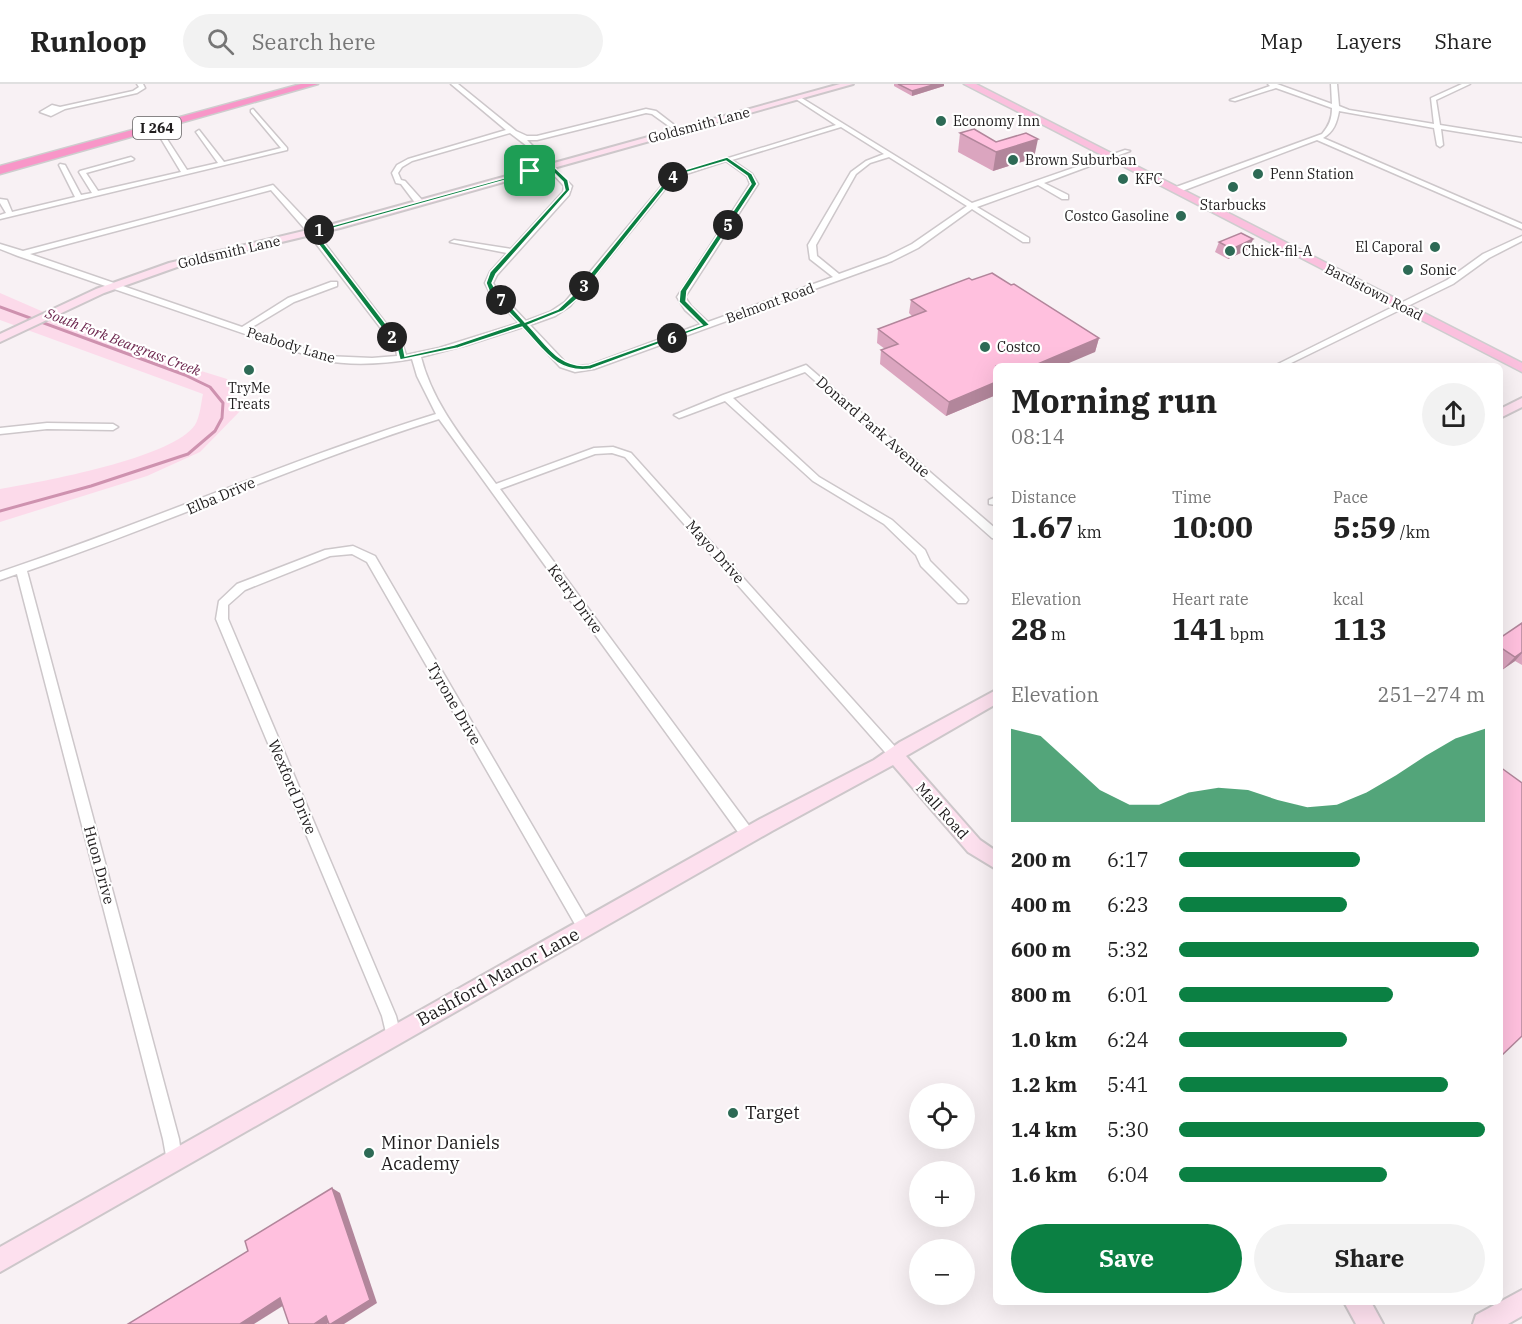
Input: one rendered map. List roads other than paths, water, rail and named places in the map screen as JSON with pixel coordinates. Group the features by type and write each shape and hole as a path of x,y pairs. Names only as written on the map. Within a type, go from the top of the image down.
{"highway":[{"name":"I 264","path":"0,158 274,84"},
{"name":"I 264","path":"0,170 313,84"}],"main road":[{"name":"Bardstown Road","path":"969,84 1408,303 1522,354"},
{"path":"991,84 1077,126"},
{"path":"1029,113 1045,111"},
{"path":"1111,143 1140,158"},
{"path":"1172,174 1210,194"},
{"name":"Bardstown Road","path":"1225,202 1522,368"}],"street":[{"path":"62,108 135,92 142,88 141,84"},
{"path":"454,84 529,145 550,166"},
{"name":"Goldsmith Lane","path":"0,338 112,286 173,264 312,232 798,98 832,86 849,84"},
{"path":"1179,189 1318,138 1332,127 1335,108 1334,84"},
{"path":"1440,144 1433,99 1467,84"},
{"path":"1233,100 1274,85 1335,108 1522,140"},
{"path":"798,98 1026,240"},
{"path":"0,217 285,149 253,111"},
{"path":"419,202 403,182 397,181 395,173 399,166 430,153 510,131 526,138 537,138 650,111 679,131"},
{"name":"Peabody Lane","path":"0,246 331,359 371,361 402,359 449,349 555,313 568,304 669,180 683,172 842,126"},
{"path":"199,132 222,164"},
{"path":"163,137 185,173"},
{"path":"1318,138 1522,227"},
{"name":"Belmont Road","path":"550,166 566,181 568,190 492,274 489,283 493,291 563,365 575,369 591,367 900,254 972,206 1041,184 1127,151"},
{"path":"839,278 813,257 812,245 856,170 889,155"},
{"path":"96,194 82,172 131,159"},
{"path":"707,325 683,302 684,291 754,184 750,175 727,159"},
{"path":"62,165 79,198"},
{"path":"1041,184 1065,197"},
{"path":"21,254 273,188 312,232 400,348 402,359"},
{"path":"0,201 4,202 10,215"},
{"path":"1284,363 1450,282 1486,256 1522,238"},
{"path":"454,242 512,252"},
{"path":"242,330 291,300 334,284"},
{"name":"Kerry Drive","path":"416,357 422,376 441,415 748,835"},
{"name":"Donard Park Avenue","path":"726,397 806,368 993,532"},
{"path":"679,415 726,397 816,479 888,522 921,553 925,564 962,600"},
{"path":"1503,412 1522,402"},
{"name":"Elba Drive","path":"0,576 147,526 264,478 441,415"},
{"path":"0,431 47,426 113,427"},
{"name":"Mayo Drive","path":"494,488 594,451 613,450 628,455 895,755"},
{"name":"Tyrone Drive","path":"284,570 346,549 360,552 371,559 585,928"},
{"name":"Huon Drive","path":"21,570 169,1130 174,1161"},
{"name":"Wexford Drive","path":"284,570 234,592 223,604 222,619 389,1016 393,1036"},
{"name":"Bashford Manor Lane","path":"0,1260 748,835 824,796 993,698"},
{"name":"Mall Road","path":"895,755 974,846 993,859"},
{"path":"1485,1324 1522,1302"},
{"path":"1358,1305 1371,1324"}],"waterway":[{"name":"South Fork Beargrass Creek","path":"0,307 185,375 210,387 223,403 222,418 215,431 188,454 91,486 0,511"}],"place":[{"name":"Economy Inn","path":"941,121"},
{"name":"Brown Suburban","path":"1013,160"},
{"name":"Penn Station","path":"1258,174"},
{"name":"KFC","path":"1123,179"},
{"name":"Starbucks","path":"1233,187"},
{"name":"Costco Gasoline","path":"1181,216"},
{"name":"El Caporal","path":"1435,247"},
{"name":"Chick-fil-A","path":"1230,251"},
{"name":"Sonic","path":"1408,270"},
{"name":"Costco","path":"985,347"},
{"name":"TryMe Treats","path":"249,370"},
{"name":"Target","path":"733,1113"},
{"name":"Minor Daniels Academy","path":"369,1153"}]}
